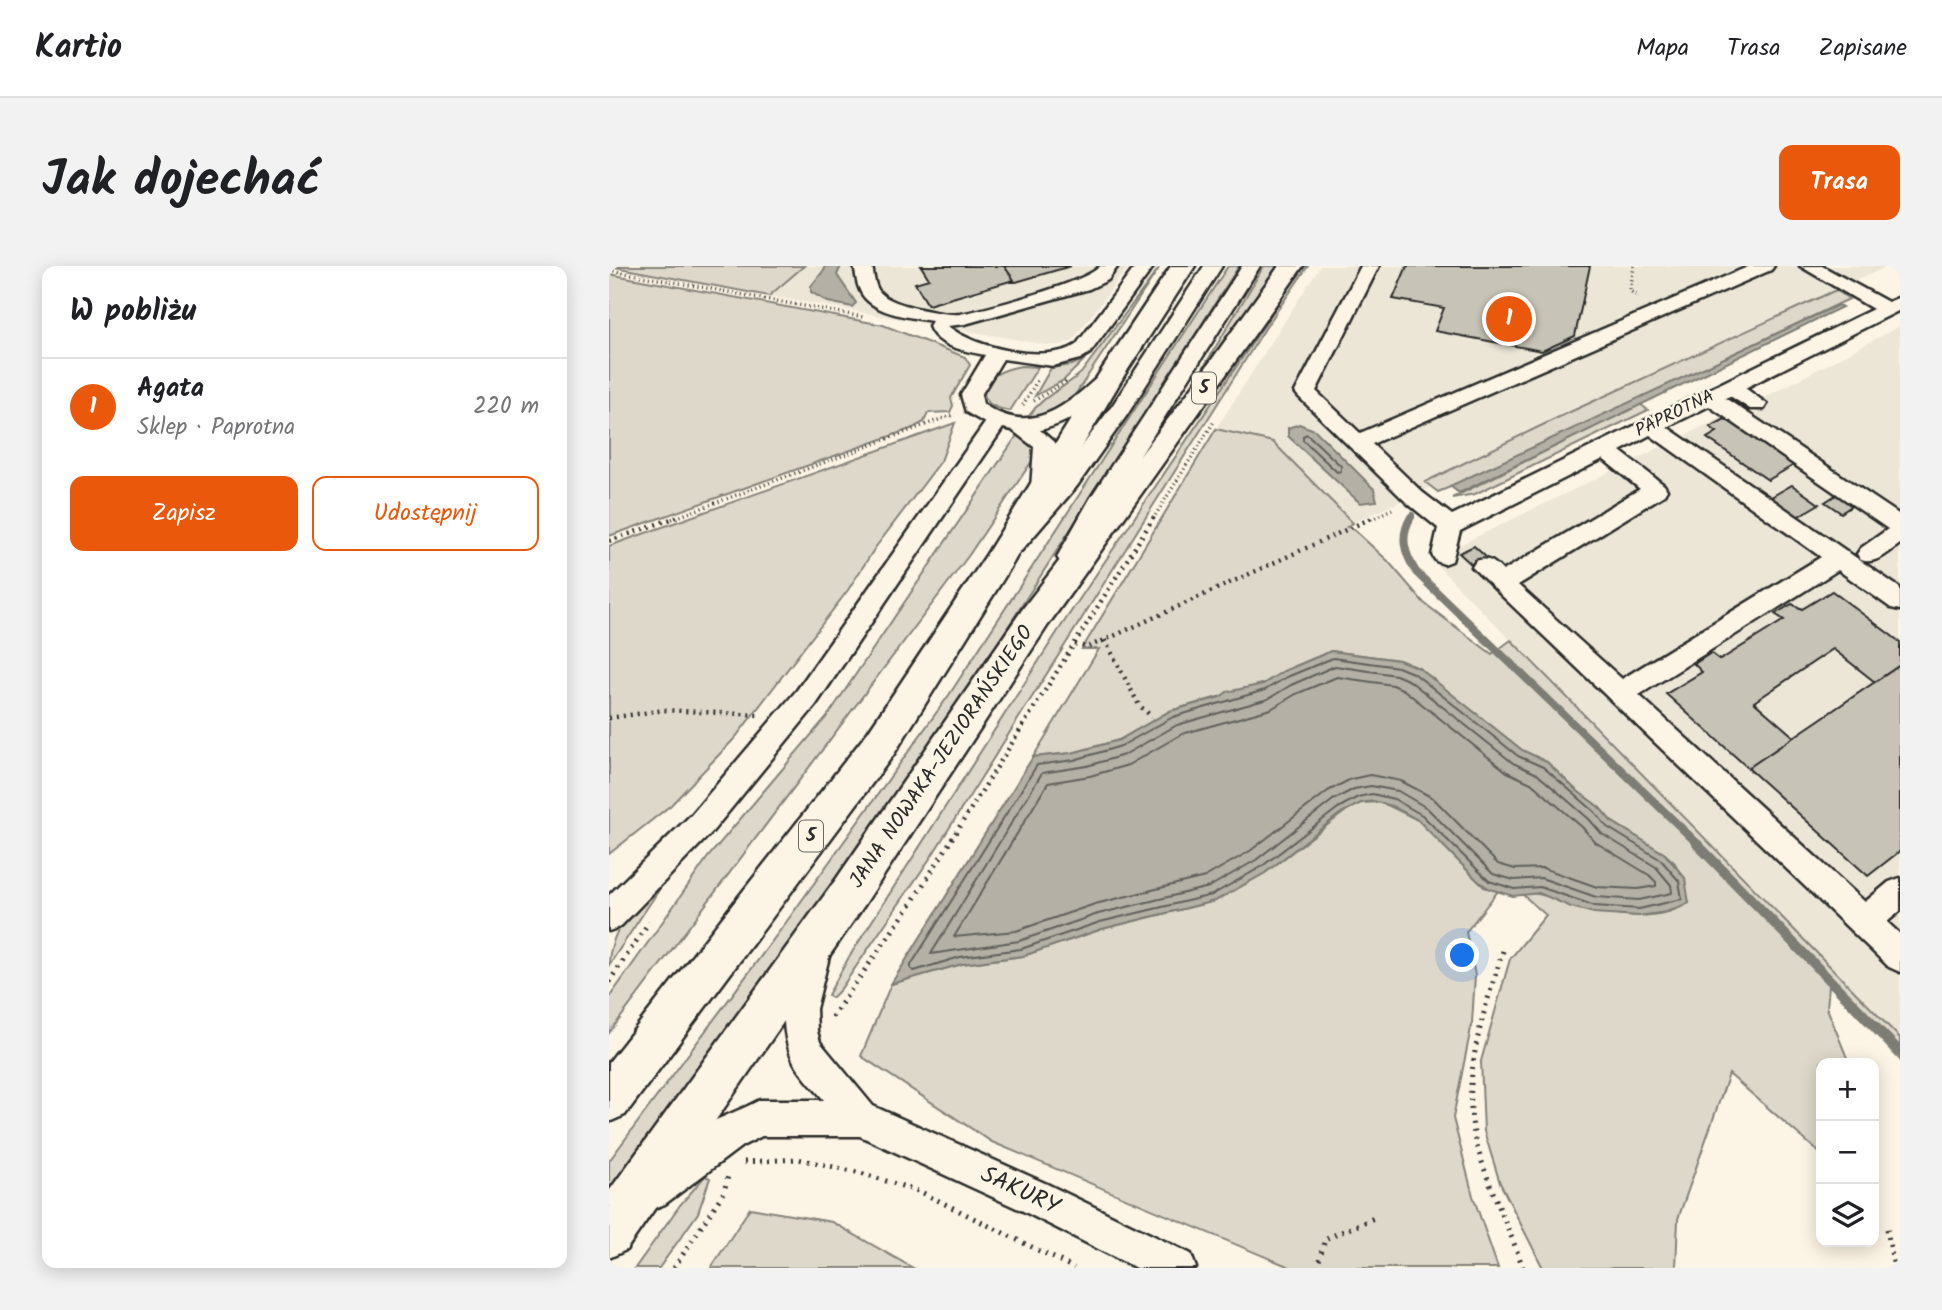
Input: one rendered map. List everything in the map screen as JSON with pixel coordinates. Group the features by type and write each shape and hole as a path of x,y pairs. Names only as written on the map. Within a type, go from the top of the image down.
{"main road":[{"name":"5","path":"609,1099 881,743 997,562 1112,374 1183,266"},
{"name":"5","path":"1036,616 1194,403 1291,266"},
{"name":"JANA NOWAKA-JEZIORAŃSKIEGO","path":"616,1223 818,939 1036,616"}],"street":[{"path":"863,266 868,290 878,301 902,310 958,320 1083,285 1102,276 1109,266"},
{"path":"944,317 938,326 940,330 963,345 1049,360 1073,358 1083,349 1145,266"},
{"path":"997,562 1045,512 1083,464 1213,266"},
{"name":"JANA NOWAKA-JEZIORAŃSKIEGO","path":"1036,616 1099,503 1251,266"},
{"path":"1370,266 1305,392 1414,497 1450,526 1444,555"},
{"path":"1358,442 1765,266"},
{"path":"1809,266 1893,306"},
{"path":"1827,275 1846,266"},
{"name":"PAPROTNA","path":"1450,526 1893,306"},
{"path":"997,352 971,395 973,407 980,414 1009,423 1045,444 1042,488"},
{"path":"609,916 702,823 790,717 1009,423 1063,416 1112,374"},
{"path":"1730,387 1756,404"},
{"path":"1709,397 1798,454 1900,526"},
{"path":"1651,426 1840,556 1900,601"},
{"path":"1604,449 1656,490 1493,575 1900,956"},
{"path":"1869,554 1900,533"},
{"path":"1619,694 1840,556"},
{"path":"1864,922 1900,892"},
{"name":"SAKURY","path":"818,939 799,1009 800,1031 807,1052 861,1118"},
{"name":"SAKURY","path":"616,1223 729,1133 761,1118 861,1118 1034,1197 1177,1268"}],"path":[{"path":"1634,266 1630,291 1661,310"},
{"path":"609,270 871,318"},
{"path":"1009,423 1049,360"},
{"path":"609,541 787,478 973,407"},
{"path":"807,1052 907,910 1221,411"},
{"path":"1075,644 1087,647 1105,640 1340,530 1379,516 1414,497"},
{"path":"1105,640 1139,705 1152,717"},
{"path":"609,718 631,712 680,710 790,717"},
{"path":"1503,951 1475,1042 1469,1087 1471,1120 1485,1171 1523,1268"},
{"path":"761,1118 732,1162 798,1159 861,1172 921,1192 1074,1268"},
{"path":"674,1268 724,1192 729,1172"},
{"path":"1317,1268 1325,1239 1374,1218"},
{"path":"1887,1230 1894,1268"}],"shaded area":[{"path":"609,266 804,266 769,296"},
{"path":"804,266 1129,266 1072,341 1061,345 1047,345 769,296"},
{"path":"1228,266 1239,266 958,705 799,933 609,1194 609,1161 787,921 949,695"},
{"path":"1264,266 1278,266 1200,373"},
{"path":"1304,266 1308,266 1266,327 931,857 832,998 828,995 849,957 1058,631"},
{"path":"1320,266 1888,266 1557,418 1426,482 1432,487 1353,523 1273,442 1216,429"},
{"path":"1159,268 1067,407 1042,417 1029,416 1047,397 1081,373"},
{"path":"609,274 883,325 965,357 970,365 951,398 953,406 950,412 928,413 924,422 913,428 609,536"},
{"path":"1836,290 1849,299 1472,478 1438,492 1425,482 1557,418"},
{"path":"1900,326 1900,1038 1431,559 1737,410 1749,417 1758,411 1750,405"},
{"path":"1085,359 1064,380 1035,396 1051,368 1072,365"},
{"path":"1021,366 1038,367 1010,411 990,404 984,392 989,381 1003,371"},
{"path":"1640,404 1648,410 1475,494 1452,498"},
{"path":"955,423 941,461 875,548 848,590 735,738 671,805 609,854 609,546"},
{"path":"1216,429 1273,442 1353,523 1347,527 1353,529 1388,561 1424,603 1492,654 1511,640 1900,1038 1900,1060 1829,985 1827,1008 1847,1058 1816,1058 1816,1150 1729,1074 1678,1219 1676,1268 1543,1268 1500,1183 1484,1131 1481,1061 1510,959 1546,915 1522,894 1539,894 1611,913 1643,916 1659,914 1689,903 1675,863 1611,821 1599,807 1576,790 1547,762 1522,750 1419,668 1399,660 1331,651 1284,671 1263,684 1170,711 1119,740 1072,753 1033,757 1099,649 1082,649"},
{"path":"1018,434 1033,439 1036,455 969,555 609,1033 609,998 708,857 829,714"},
{"path":"1381,802 1418,820 1484,887 1498,891 1466,932 1475,975 1472,1023 1453,1118 1473,1196 1498,1268 1292,1268 992,1142 861,1056 891,984 962,964 1023,956 1102,929 1215,901 1265,873 1351,807 1361,803"},
{"path":"683,854 609,965 616,933 625,918"},
{"path":"705,1176 710,1178 698,1213 659,1268 635,1268 680,1205"},
{"path":"750,1208 832,1222 913,1268 711,1268"}],"water":[{"path":"824,266 841,266 837,275 856,303 852,307 828,302 811,292 811,286 825,269"},
{"path":"1838,305 1842,307 1459,493 1450,486"},
{"path":"1299,424 1315,430 1374,489 1377,501 1360,503 1288,436 1288,428"},
{"path":"1331,651 1399,660 1419,668 1522,750 1547,762 1576,790 1599,807 1611,821 1665,854 1685,878 1689,903 1667,912 1639,916 1594,913 1571,907 1539,893 1513,896 1490,889 1478,881 1418,820 1392,806 1373,801 1361,803 1341,813 1265,873 1215,901 1102,929 1023,956 962,964 891,984 1033,757 1072,753 1119,740 1170,711 1220,697 1227,692 1263,684 1284,671"}],"building":[{"path":"921,266 1004,266 1014,280 928,305 915,283 929,279"},
{"path":"1004,266 1071,266 1012,282 1014,280"},
{"path":"1407,266 1590,266 1575,336 1542,351 1435,331 1444,308 1393,299"},
{"path":"1725,419 1794,465 1768,480 1707,438 1717,432 1710,427"},
{"path":"1792,485 1819,504 1797,517 1771,497"},
{"path":"1836,495 1853,505 1841,513 1825,502"},
{"path":"1474,546 1487,558 1473,566 1459,553"},
{"path":"1832,591 1900,642 1900,665 1875,682 1833,649 1754,702 1794,737 1748,768 1666,694 1702,672 1694,664 1711,653 1720,660 1784,620 1775,614 1792,604 1802,609"},
{"path":"1900,665 1900,851 1868,876 1748,768"}],"waterway":[{"path":"1411,517 1404,538 1409,559 1416,572 1699,845"},
{"path":"1697,844 1900,1052"}],"place":[{"name":"Agata","path":"1509,319"}]}
